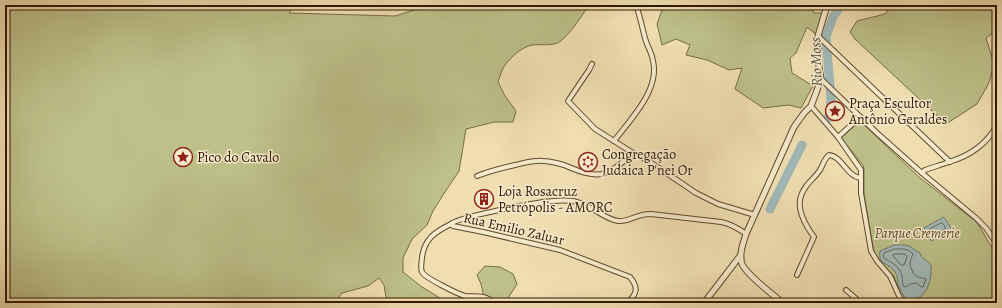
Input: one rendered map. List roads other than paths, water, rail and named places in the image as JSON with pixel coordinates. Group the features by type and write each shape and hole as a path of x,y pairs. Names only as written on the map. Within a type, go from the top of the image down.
{"street":[{"path":"614,142 649,93 654,76 653,61 636,5"},
{"path":"783,303 746,270 742,264 740,256 746,234 794,127 811,106 821,79 819,68 818,36 826,6"},
{"path":"818,36 950,162"},
{"path":"592,64 568,101 595,129 614,142 648,160 668,175 707,199 718,204 755,215"},
{"path":"821,79 860,117 922,173 976,218 986,228 997,244"},
{"path":"811,106 838,137 862,170 861,193 871,251 877,261 890,276 900,298 904,303"},
{"path":"838,137 860,117"},
{"path":"922,173 925,170 963,157 992,135 997,125"},
{"path":"477,176 503,168 541,160 592,174 606,173 614,169 634,153"},
{"path":"797,275 814,237 803,218 800,205 801,195 808,184 820,170 829,155 834,156 854,176 861,178"},
{"name":"Rua Emilio Zaluar","path":"627,303 634,297 636,290 634,282 630,277 560,250 453,226 451,224 454,221 510,208 542,202 569,201 579,202 617,221 631,220 643,214 651,214 721,222 737,228 746,234"},
{"path":"451,224 435,232 426,244 422,258 422,272 425,276 464,296 481,296 494,303"},
{"path":"704,303 740,256"},
{"path":"846,290 861,303"}],"water":[{"path":"944,217 952,230 931,241 924,228"},
{"path":"894,245 905,245 911,247 920,253 921,257 931,265 931,273 927,288 925,292 917,299 907,301 899,286 896,273 880,259 880,251"}],"waterway":[{"name":"Rio Moss","path":"826,121 830,115 831,99 826,37 833,17 841,5"},
{"name":"Rio Moss","path":"770,209 802,145"}],"place":[{"name":"Praça Escultor Antônio Geraldes","path":"835,111"},
{"name":"Pico do Cavalo","path":"183,157"},
{"name":"Congregação Judaica P'nei Or","path":"588,162"},
{"name":"Loja Rosacruz Petrópolis - AMORC","path":"484,199"}],"park label":[{"name":"Parque Cremerie","path":"917,233"}]}
